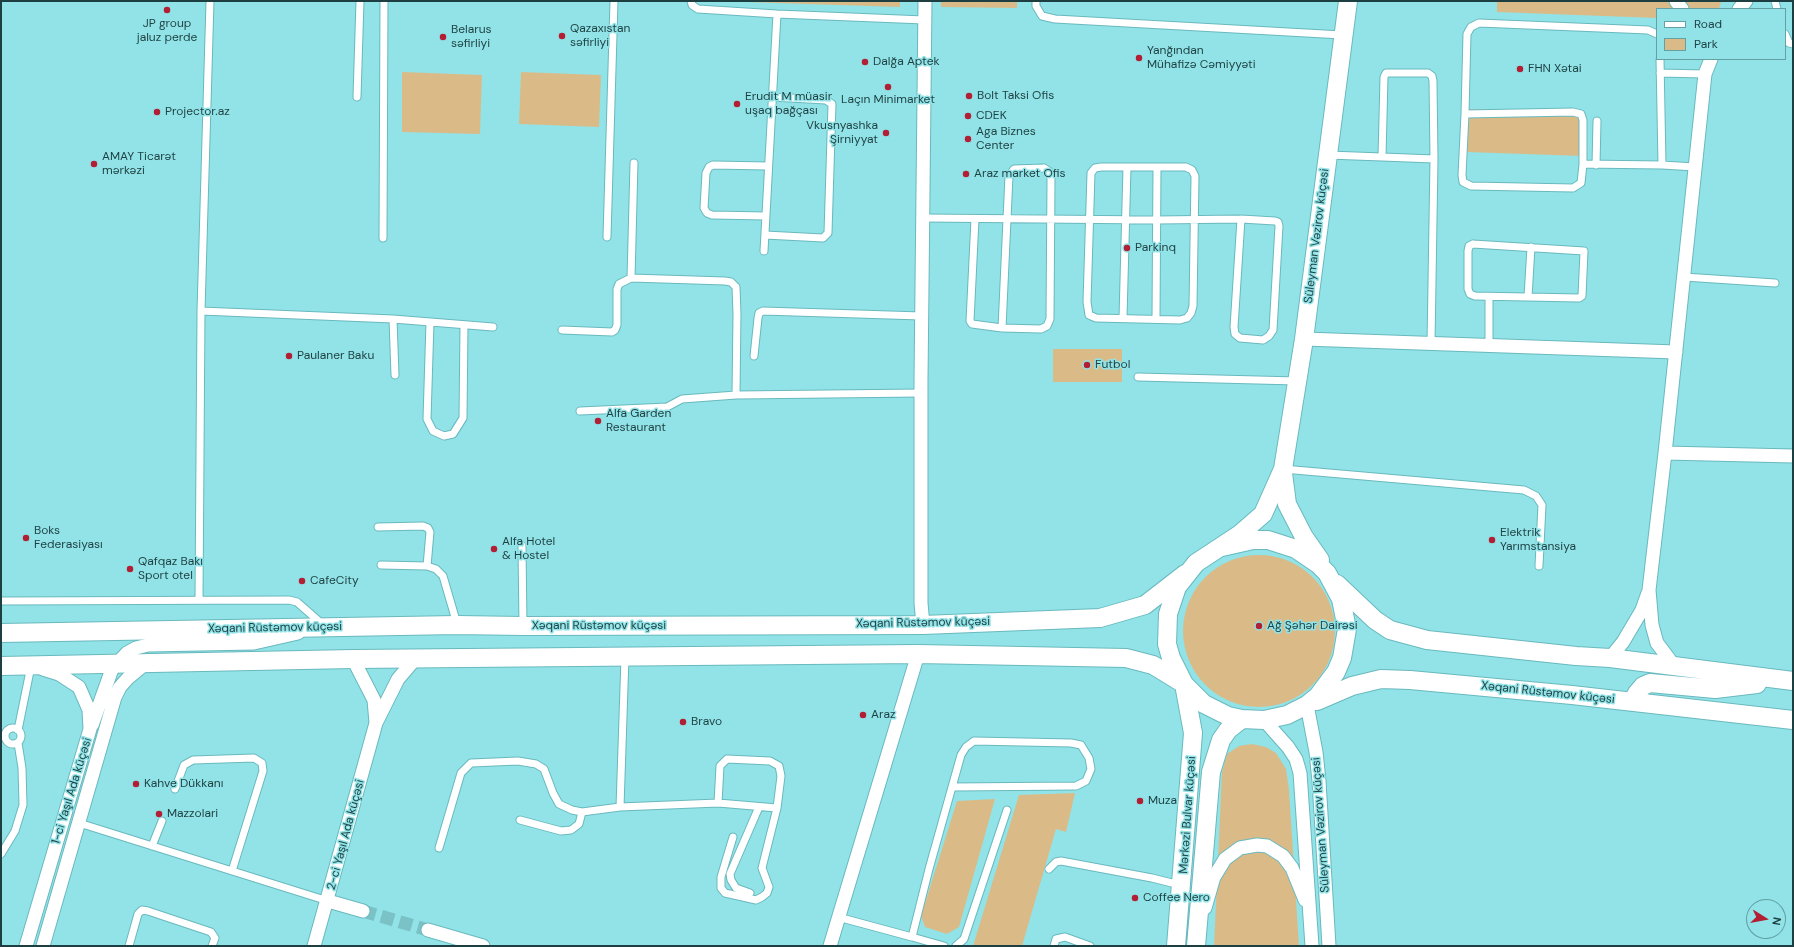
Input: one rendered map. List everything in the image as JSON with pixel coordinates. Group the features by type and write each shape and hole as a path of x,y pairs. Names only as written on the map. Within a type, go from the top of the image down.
{"main road":[{"name":"Süleyman Vəzirov küçəsi","path":"1283,469 1304,339 1348,1"},
{"path":"1184,684 1170,658 1166,629 1172,600 1186,574 1196,563 1240,534 1263,514 1283,469"},
{"path":"1,666 416,658 918,654 1126,658 1153,665 1184,684 1204,704 1228,716 1242,719 1264,720 1287,715 1307,705 1328,685 1342,658 1346,644 1345,614 1335,586 1315,552 1304,537 1287,504 1283,469"},
{"path":"1222,546 1253,540 1284,544 1307,555 1375,620 1390,630 1409,636 1435,641 1576,656 1610,658 1789,680"},
{"name":"Xəqani Rüstəmov küçəsi","path":"1,633 457,625 923,625 1100,618 1145,605 1186,574"},
{"name":"Xəqani Rüstəmov küçəsi","path":"1307,705 1352,686 1381,680 1410,680 1793,720"},
{"path":"1632,702 1643,686 1650,683 1714,689 1789,680"},
{"name":"Mərkəzi Bulvar küçəsi","path":"1176,946 1193,734 1184,684"},
{"name":"Mərkəzi Bulvar küçəsi","path":"1196,946 1211,772 1221,740 1228,730 1242,719"}],"street":[{"path":"923,625 921,603 921,316 925,1"},
{"path":"1701,60 1705,74"},
{"path":"1675,667 1657,643 1652,625 1649,590 1705,74 1711,60"},
{"path":"1304,339 1676,352"},
{"path":"1665,453 1793,456"},
{"path":"1610,658 1623,642 1642,610 1649,590"},
{"path":"90,729 105,686 117,664 127,653 148,645 254,643 325,627"},
{"path":"830,946 918,654"},
{"name":"2-ci Yaşıl Ada küçəsi","path":"314,946 328,901 376,723 398,679 416,658"},
{"name":"2-ci Yaşıl Ada küçəsi","path":"353,659 374,700 376,723"},
{"name":"1-ci Yaşıl Ada küçəsi","path":"43,946 115,697 120,687 128,678 146,663"},
{"name":"1-ci Yaşıl Ada küçəsi","path":"26,946 90,729 89,710 78,688 59,674 31,666"},
{"name":"Süleyman Vəzirov küçəsi","path":"1307,705 1316,752 1319,781 1329,946"},
{"name":"Süleyman Vəzirov küçəsi","path":"1264,720 1296,759 1300,773 1312,946"},
{"path":"1198,927 1214,877 1225,859 1240,848 1257,845 1267,846 1283,856 1292,868 1311,919"},
{"path":"328,901 363,911"},
{"path":"428,930 484,946"}],"lane":[{"path":"199,600 201,311 210,1"},
{"path":"357,97 360,1"},
{"path":"383,238 384,1"},
{"path":"607,238 614,1"},
{"path":"691,1 692,5 698,9 924,20"},
{"path":"1036,1 1036,6 1042,16 1055,19 1343,35"},
{"path":"764,251 777,14"},
{"path":"1465,114 1573,112 1581,114 1583,120 1583,164 1581,183 1573,188 1471,186 1463,182 1467,34 1471,27 1479,23 1648,30 1656,34"},
{"path":"1786,36 1790,43 1793,44"},
{"path":"1660,60 1662,165"},
{"path":"1382,157 1384,78 1386,73 1428,73 1432,76 1433,81 1434,159 1431,344"},
{"path":"1660,74 1705,74"},
{"path":"765,235 824,238 828,233 832,104 826,100 772,97"},
{"path":"1596,165 1597,121"},
{"path":"1328,155 1434,159"},
{"path":"631,278 634,163"},
{"path":"1583,164 1695,167"},
{"path":"766,216 712,215 707,213 704,208 706,173 709,167 713,165 768,166"},
{"path":"1123,318 1127,167"},
{"path":"1127,167 1186,167 1192,170 1195,176 1193,306 1191,313 1187,318 1180,320 1096,318 1089,315 1087,302 1091,173 1095,168 1127,167"},
{"path":"1156,319 1157,167"},
{"path":"975,219 970,321 972,324 1002,328 1042,329 1047,326 1050,319 1051,179 1049,171 1044,168 1014,169 1011,171 1009,176 1002,328"},
{"path":"923,218 1050,220 1241,219 1278,222 1273,330 1269,336 1263,340 1240,338 1235,334 1234,327 1241,219"},
{"path":"1473,244 1531,247 1584,251 1583,293 1579,298 1489,297 1470,294 1468,289 1469,246 1473,244"},
{"path":"1528,297 1531,247"},
{"path":"1684,277 1775,283"},
{"path":"562,330 612,332 615,330 617,325 617,289 619,284 631,278 730,282 736,287 736,395"},
{"path":"1489,297 1489,346"},
{"path":"201,311 393,319 493,327"},
{"path":"754,356 759,313 763,311 921,316"},
{"path":"393,319 395,375"},
{"path":"430,322 427,418 433,431 444,436 453,434 464,418 464,325"},
{"path":"1138,377 1298,381"},
{"path":"580,410 667,407 682,400 736,395 921,393"},
{"path":"1283,469 1524,490 1536,496 1542,505 1539,566"},
{"path":"378,527 423,526 428,528 430,532 428,566"},
{"path":"522,546 524,626"},
{"path":"382,565 428,566 436,569 443,576 457,625"},
{"path":"1,601 289,600 297,602 325,627"},
{"path":"620,807 625,657"},
{"path":"1,854 15,831 23,805 22,768 18,743 21,735 18,730 31,666"},
{"path":"18,730 9,730 3,739 9,743 18,743"},
{"path":"912,937 952,786 961,755 966,747 974,741 1071,743 1081,745 1089,758 1091,769 1086,781 1076,786 952,786"},
{"path":"175,789 184,765 193,760 254,758 262,763 263,771 232,871"},
{"path":"718,803 720,766 727,759 770,761 779,766 781,776 777,808 762,868 769,887 767,893 762,898 756,900 725,893 721,888 721,877 733,837"},
{"path":"439,848 461,773 470,763 518,762 536,764 544,769 559,804 572,810 582,812 620,807 718,803 777,808"},
{"path":"750,893 736,888 731,880 730,874 733,862 745,841 760,807"},
{"path":"956,946 964,939 1007,810"},
{"path":"520,820 561,831 571,830 579,824 582,812"},
{"path":"152,846 162,821"},
{"path":"79,823 328,901"},
{"path":"1049,869 1056,862 1061,861 1152,878 1182,886"},
{"path":"129,946 138,914 142,910 148,910 211,932 215,938 212,946"},
{"path":"838,917 944,946"},
{"path":"1054,946 1056,939 1065,937 1090,946"}],"green space":[{"path":"717,1 900,1 900,7"},
{"path":"941,1 1017,1 1017,8 941,7"},
{"path":"1497,1 1721,2 1719,8 1656,8 1656,18 1497,12"},
{"path":"402,72 482,75 480,134 402,132"},
{"path":"521,72 601,75 599,127 519,124"},
{"path":"1467,109 1583,113 1582,156 1466,152"},
{"name":"Futbol","path":"1053,349 1122,349 1122,382 1053,382"},
{"name":"Ağ Şəhər Dairəsi","path":"1259,555 1274,557 1295,564 1317,583 1326,595 1329,602 1335,631 1333,646 1326,667 1307,689 1295,698 1288,701 1259,707 1244,705 1223,698 1201,679 1192,667 1189,660 1183,631 1185,616 1192,595 1211,573 1223,564 1230,561"},
{"path":"1252,744 1266,747 1276,753 1286,769 1289,790 1299,946 1214,946 1222,772 1227,754 1239,746"},
{"path":"1075,793 1066,832 1056,829 1022,946 973,946 1019,795"},
{"path":"995,799 959,927 947,934 925,927 921,916 957,801"}],"tunnel":[{"path":"363,911 428,930"}],"place":[{"name":"JP group jaluz perde","path":"167,10"},
{"name":"Qazaxıstan səfirliyi","path":"562,36"},
{"name":"Belarus səfirliyi","path":"443,37"},
{"name":"Yanğından Mühafizə Cəmiyyəti","path":"1139,58"},
{"name":"Dalğa Aptek","path":"865,62"},
{"name":"FHN Xətai","path":"1520,69"},
{"name":"Laçın Minimarket","path":"888,87"},
{"name":"Bolt Taksi Ofis","path":"969,96"},
{"name":"Erudit M müasir uşaq bağçası","path":"737,104"},
{"name":"Projector.az","path":"157,112"},
{"name":"CDEK","path":"968,116"},
{"name":"Vkusnyashka Şirniyyat","path":"886,133"},
{"name":"Aga Biznes Center","path":"968,139"},
{"name":"AMAY Ticarət mərkəzi","path":"94,164"},
{"name":"Araz market Ofis","path":"966,174"},
{"name":"Parkinq","path":"1127,248"},
{"name":"Paulaner Baku","path":"289,356"},
{"name":"Futbol","path":"1087,365"},
{"name":"Alfa Garden Restaurant","path":"598,421"},
{"name":"Boks Federasiyası","path":"26,538"},
{"name":"Elektrik Yarımstansiya","path":"1492,540"},
{"name":"Alfa Hotel & Hostel","path":"494,549"},
{"name":"Qafqaz Bakı Sport otel","path":"130,569"},
{"name":"CafeCity","path":"302,581"},
{"name":"Ağ Şəhər Dairəsi","path":"1259,626"},
{"name":"Araz","path":"863,715"},
{"name":"Bravo","path":"683,722"},
{"name":"Kahve Dükkanı","path":"136,784"},
{"name":"Muza","path":"1140,801"},
{"name":"Mazzolari","path":"159,814"},
{"name":"Coffee Nero","path":"1135,898"}]}
